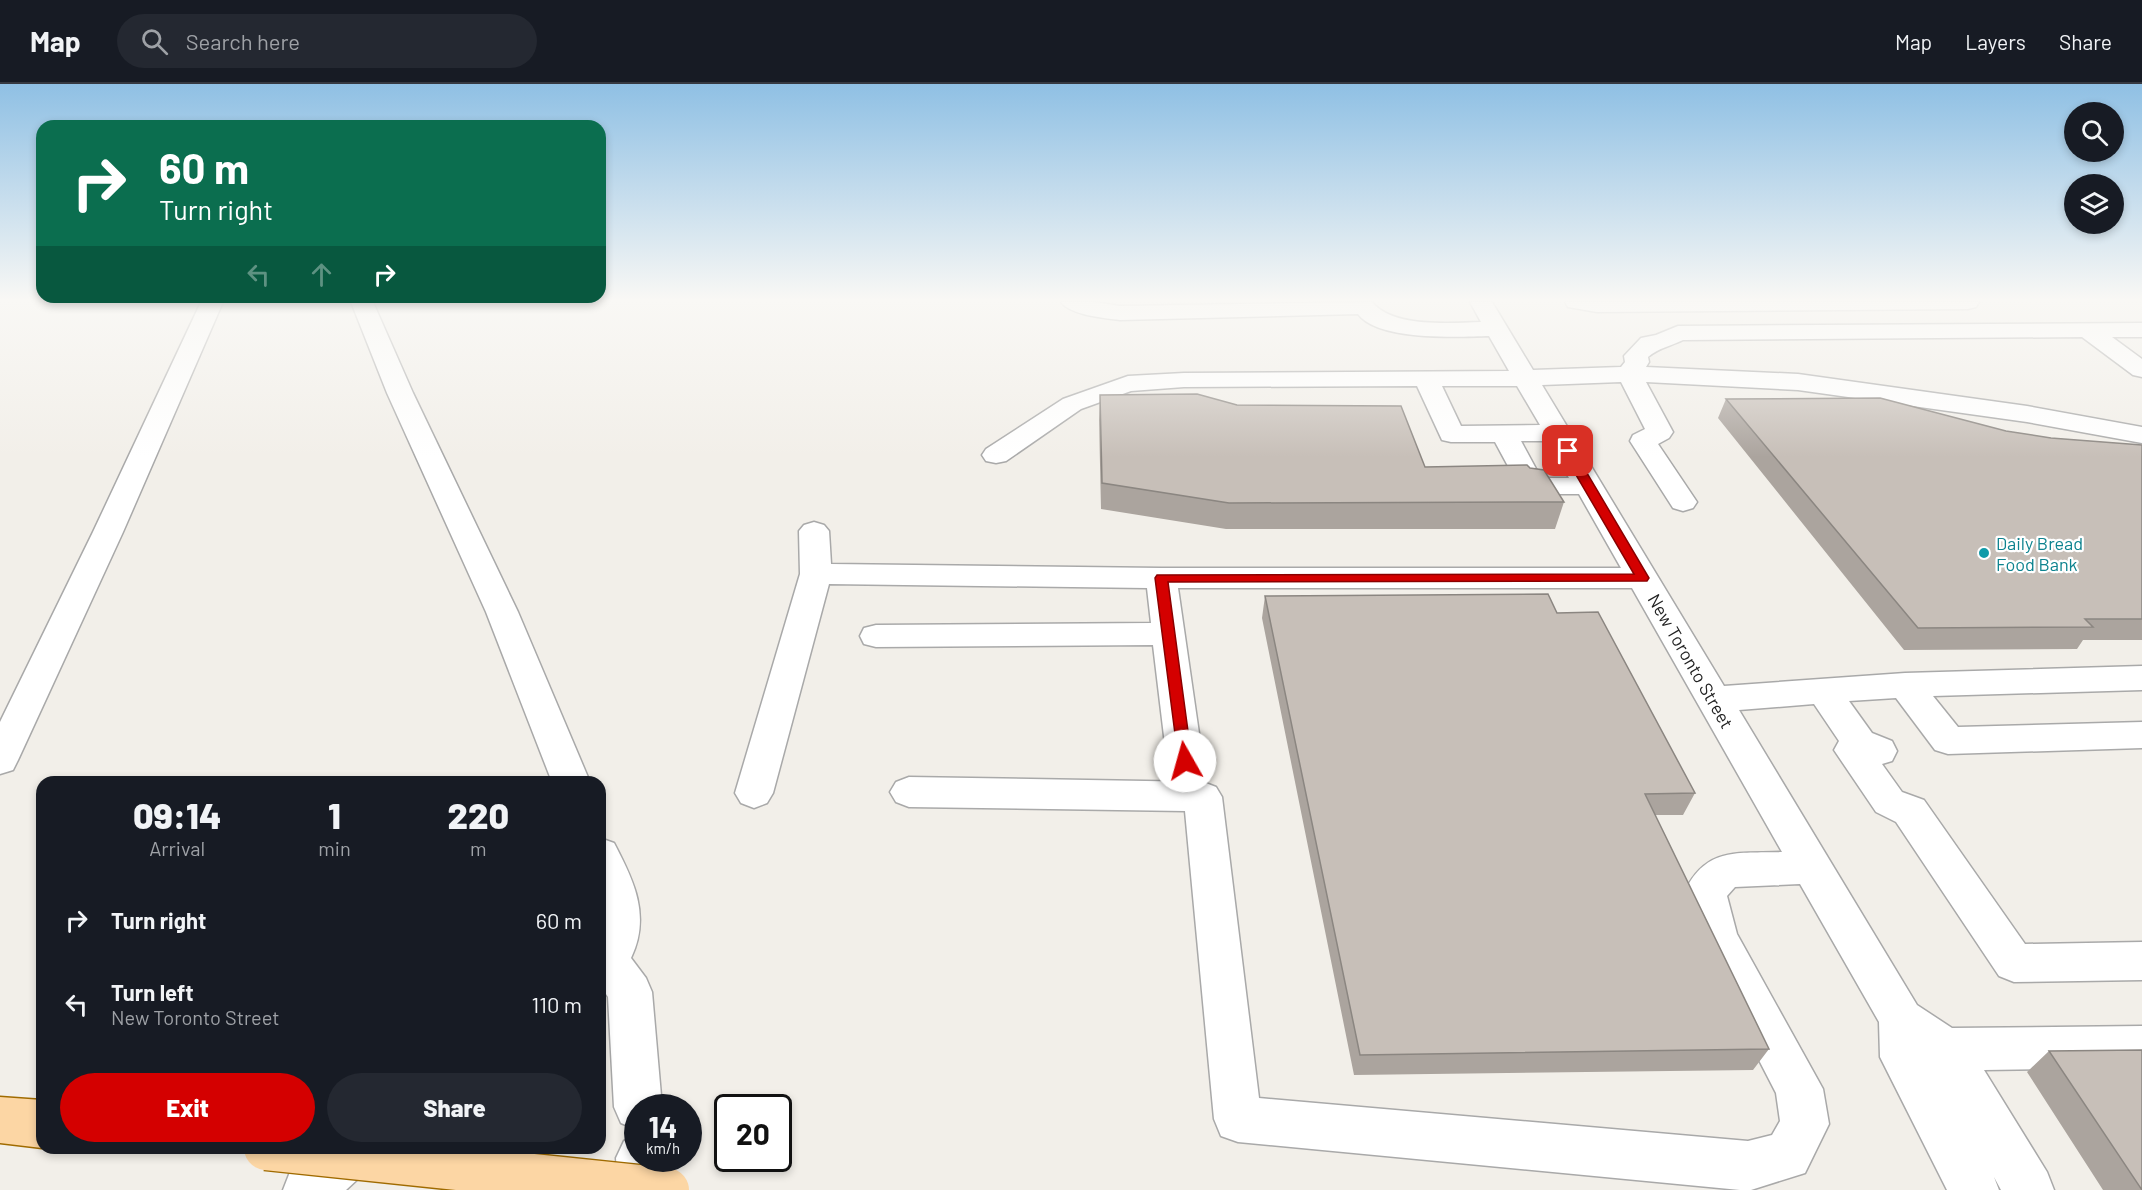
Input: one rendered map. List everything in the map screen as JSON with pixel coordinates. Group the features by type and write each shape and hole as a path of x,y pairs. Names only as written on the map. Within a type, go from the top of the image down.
{"main road":[{"path":"0,1120 36,1123"},
{"path":"323,1154 667,1190"}],"street":[{"path":"0,760 113,522 189,354"},
{"path":"384,354 502,612 569,776"},
{"name":"New Toronto Street","path":"1511,354 1901,1019 1946,1049 2029,1190"},
{"path":"1633,368 1652,360 1658,354"},
{"path":"2119,354 2142,370"},
{"path":"1633,368 1660,432 1643,441 1683,502"},
{"path":"996,455 1072,404 1128,384 1184,380 1525,378 1633,368 1856,390 1864,405 1882,413 2044,438 2067,421 2142,435"},
{"path":"1426,378 1451,434 1558,433"},
{"path":"1504,434 1532,486 1589,486"},
{"path":"754,793 816,574 814,531"},
{"path":"816,574 1161,578 1643,578"},
{"path":"1161,578 1185,761"},
{"path":"876,636 1170,634"},
{"path":"1713,699 1905,685 2142,678"},
{"path":"1905,685 1948,741 2142,735"},
{"path":"1824,692 1859,742 1852,750 1889,802 1910,811 2014,963 2142,961"},
{"path":"909,792 1203,797 1238,1119 1748,1166 1788,1156 1805,1124 1798,1089 1717,938 1705,891 1725,871 1812,867"},
{"path":"606,869 618,899 622,928 606,961"},
{"path":"606,967 630,992 637,1094"},
{"name":"New Toronto Street","path":"1901,1019 1903,1057 1974,1190"},
{"path":"1946,1049 2142,1047"},
{"path":"308,1190 349,1154"},
{"path":"642,1172 643,1190"}],"building":[{"path":"1197,394 1237,405 1401,406 1425,467 1527,465 1530,468 1544,470 1564,502 1229,503 1102,483 1100,395"},
{"name":"Daily Bread Food Bank","path":"1880,398 2006,431 2051,438 2142,445 2142,619 2085,619 2093,627 1918,628 1726,399"},
{"path":"1548,594 1557,613 1598,612 1695,793 1645,794 1769,1049 1360,1055 1265,596"},
{"path":"2142,1050 2142,1190 2049,1051"}],"place":[{"name":"Daily Bread Food Bank","path":"1984,553"}],"route":[{"path":"1185,761 1161,578 1643,578 1568,451"}]}
